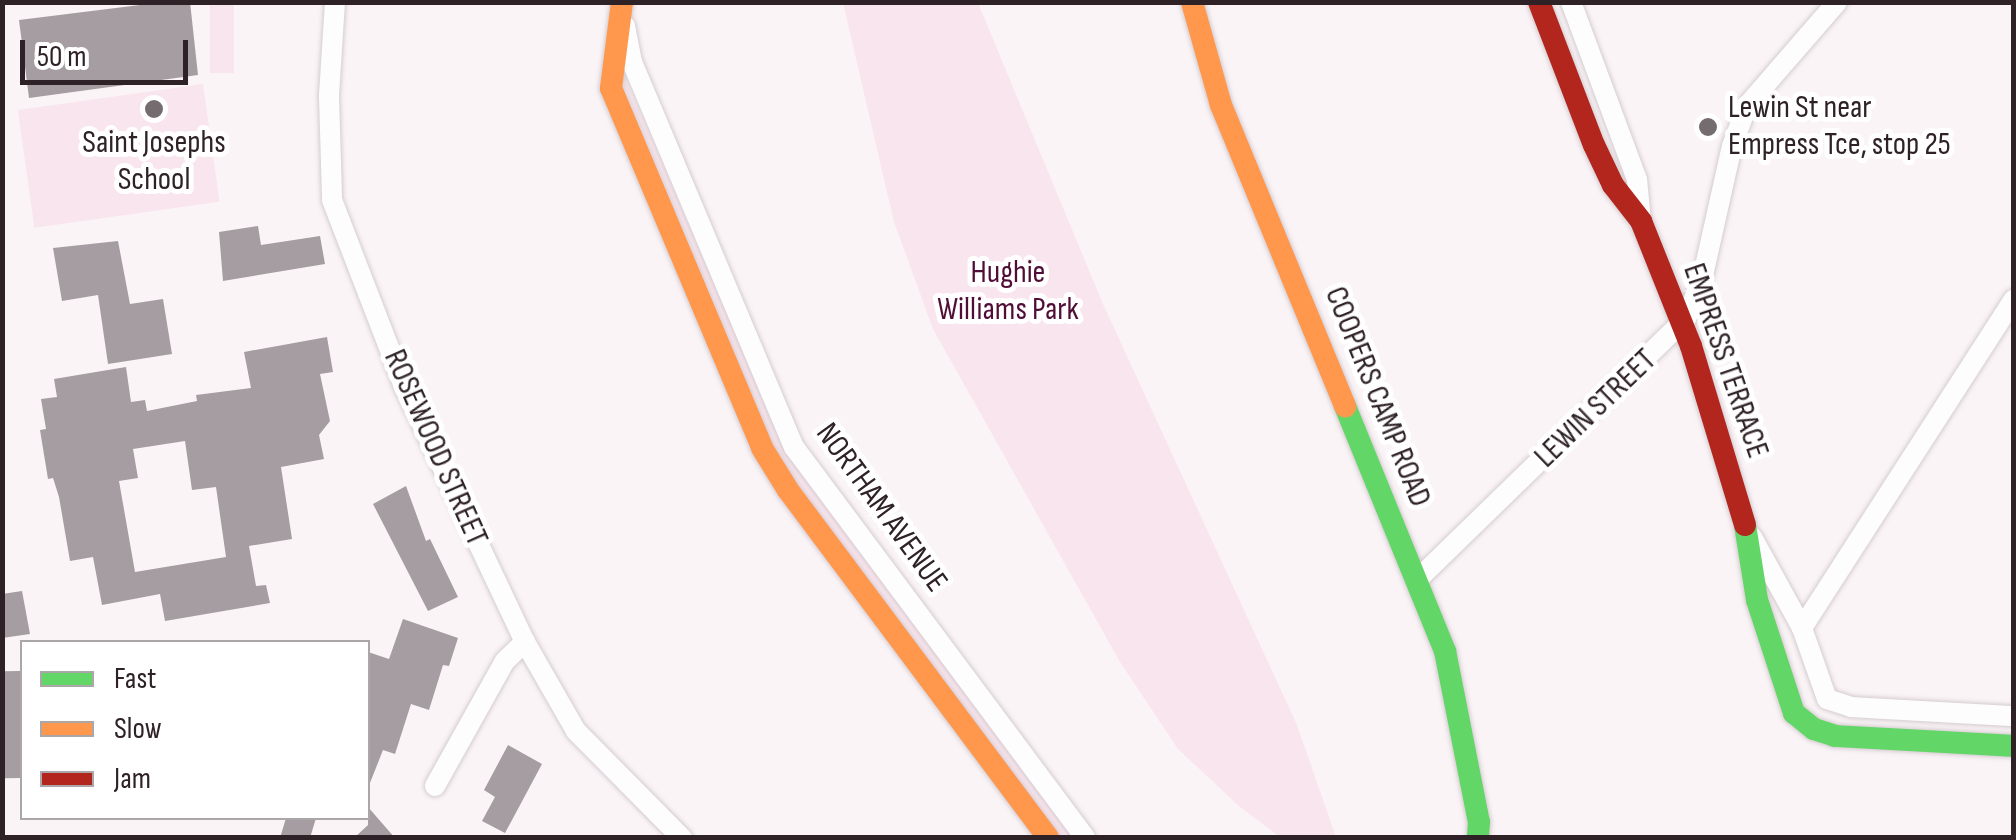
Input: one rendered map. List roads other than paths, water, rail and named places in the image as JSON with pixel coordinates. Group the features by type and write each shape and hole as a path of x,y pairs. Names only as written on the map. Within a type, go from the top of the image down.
{"street":[{"name":"ROSEWOOD STREET","path":"335,2 329,96 332,200 403,384 524,642 576,731 682,838"},
{"name":"COOPERS CAMP ROAD","path":"1192,2 1221,105 1445,651 1482,832"},
{"name":"EMPRESS TERRACE","path":"1539,2 1603,166 1640,221 1681,324 1745,524 1757,600 1790,704 1804,724 1835,736 2014,746"},
{"name":"EMPRESS TERRACE","path":"1571,2 1637,179 1640,221"},
{"name":"LEWIN STREET","path":"1417,580 1681,324 1700,287 1732,146 1746,106 1837,2"},
{"name":"NORTHAM AVENUE","path":"622,9 612,88 762,448 788,490 1048,838"},
{"name":"NORTHAM AVENUE","path":"622,9 632,62 794,446 1085,838"},
{"path":"1802,628 2014,299"},
{"name":"EMPRESS TERRACE","path":"1745,524 1802,628 1822,694 1834,702 2014,716"},
{"path":"435,786 505,661 524,642"}],"place":[{"name":"Saint Josephs School","path":"154,109"},
{"name":"Lewin St near Empress Tce, stop 25","path":"1708,127"}],"park label":[{"name":"Hughie Williams Park","path":"1008,292"}]}
